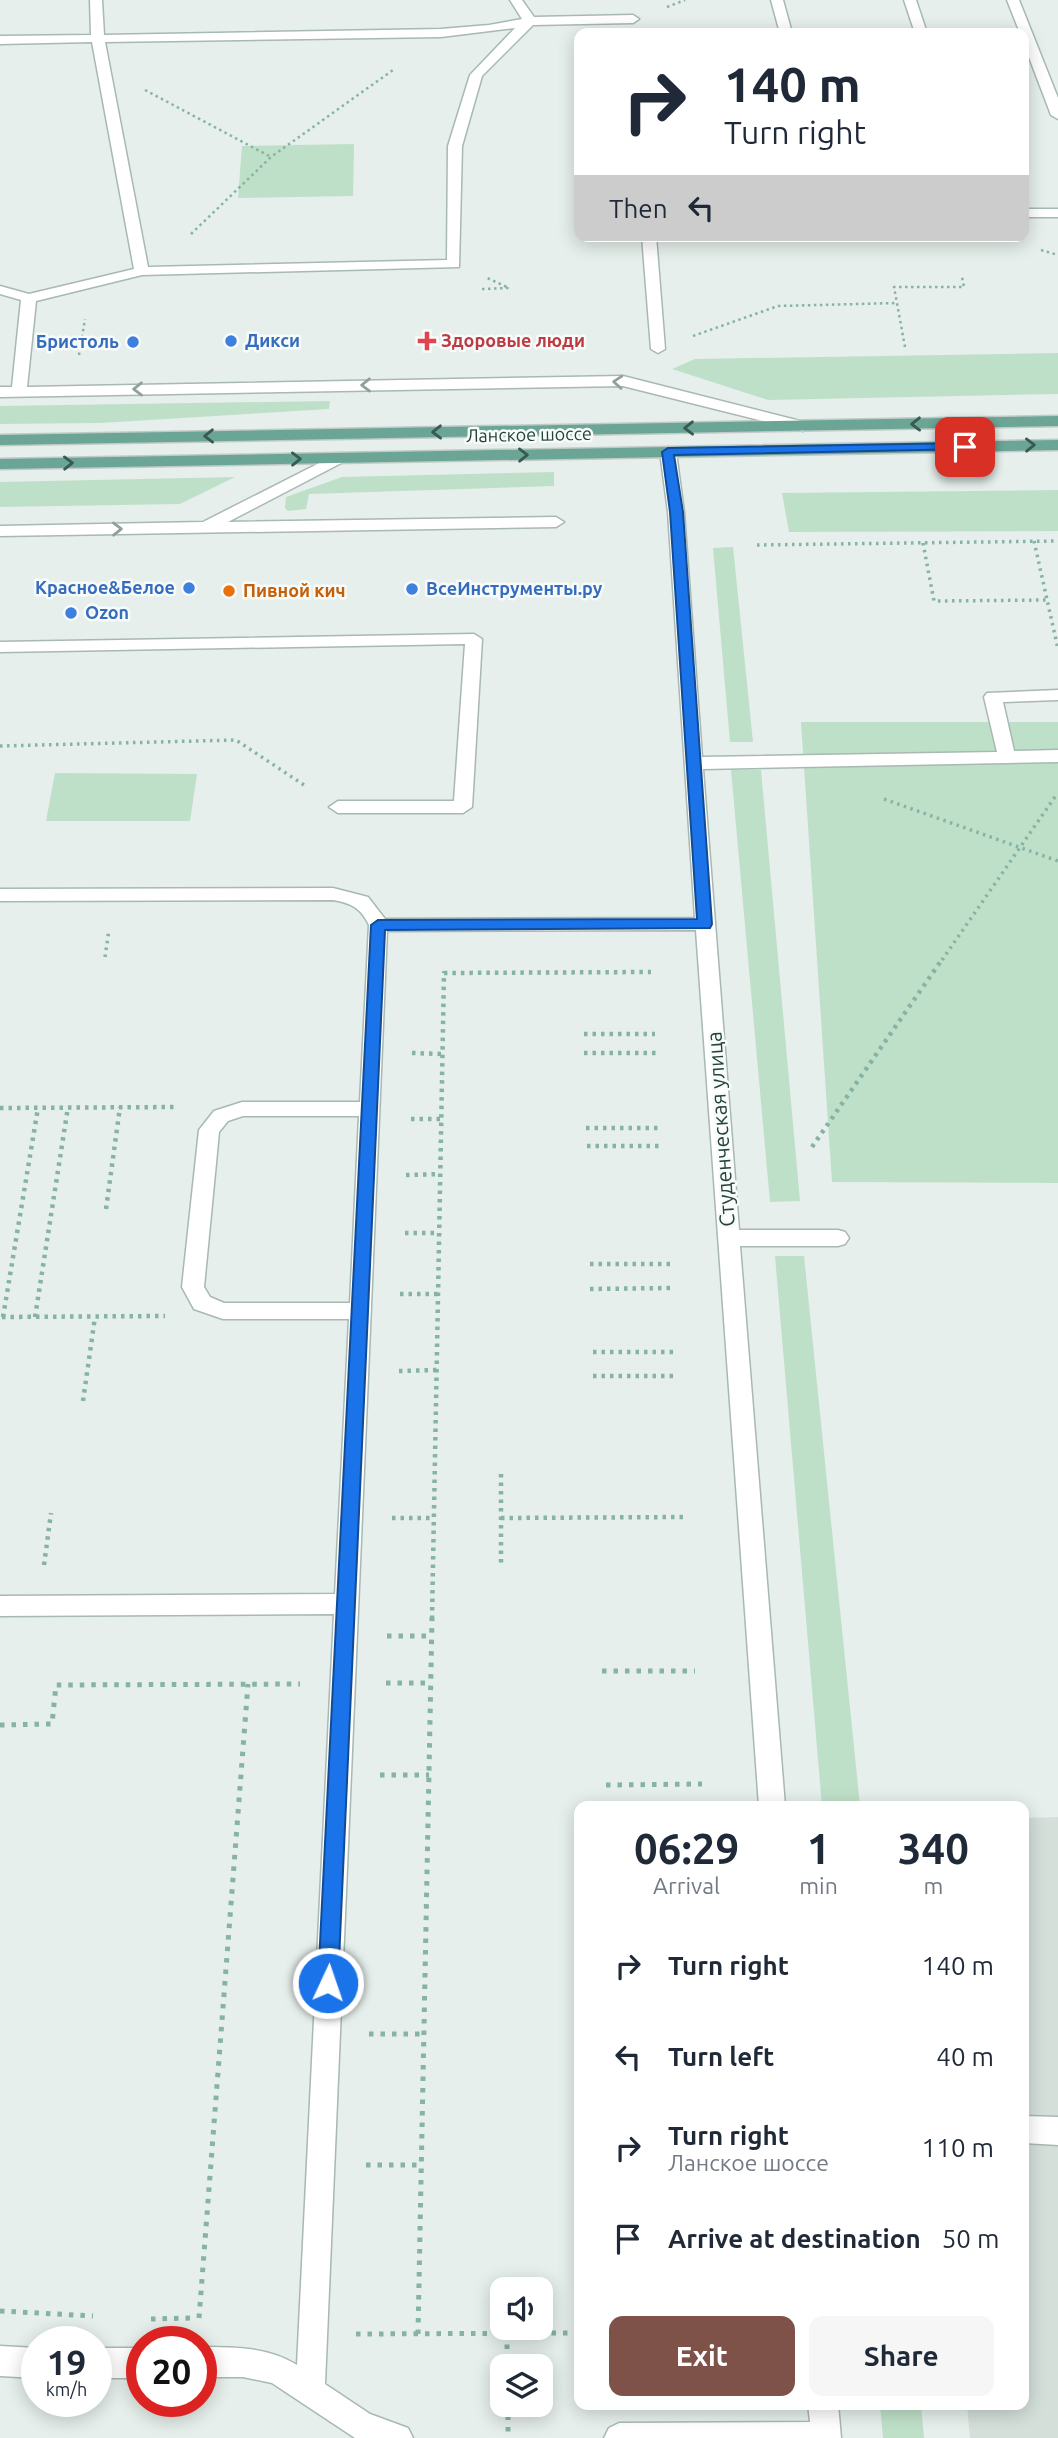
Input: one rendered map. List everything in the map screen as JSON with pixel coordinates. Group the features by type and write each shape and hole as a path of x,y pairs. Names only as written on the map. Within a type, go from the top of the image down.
{"main road":[{"name":"Ланское шоссе","path":"0,440 1058,421"},
{"name":"Ланское шоссе","path":"0,464 1058,445"}],"street":[{"path":"96,0 98,38 142,271"},
{"path":"516,0 530,21"},
{"path":"777,0 785,28"},
{"path":"910,0 919,28"},
{"path":"1013,0 1024,28"},
{"path":"0,40 441,33 489,29 530,21 633,14 634,28"},
{"path":"0,290 29,298 142,271 454,264 455,146 476,75 500,47 530,21"},
{"path":"1029,40 1058,115"},
{"path":"1029,67 1040,67"},
{"path":"1029,213 1058,213"},
{"path":"649,242 658,349"},
{"path":"19,391 29,298"},
{"path":"0,392 622,381 803,426"},
{"name":"Студенческая улица","path":"668,452 677,512 705,924 772,1801"},
{"path":"206,527 339,458"},
{"path":"0,531 556,522"},
{"path":"0,647 474,639 463,807 338,807"},
{"path":"1007,757 993,697 1058,695"},
{"path":"694,763 1058,756"},
{"path":"0,895 333,894 356,898 373,909 378,925 310,2392"},
{"path":"378,925 705,924"},
{"path":"360,1311 223,1311 202,1303 193,1287 209,1130 221,1116 242,1109 369,1109"},
{"path":"729,1238 838,1238"},
{"path":"0,1606 346,1604"},
{"path":"1029,2130 1058,2131"},
{"path":"0,2361 21,2362"},
{"path":"217,2362 243,2362 278,2370 362,2426 398,2438"},
{"path":"619,2438 826,2437 824,2410"}],"path":[{"path":"142,271 187,238 271,157 441,33"},
{"path":"104,68 271,157"},
{"path":"905,348 894,287 964,287 962,276"},
{"path":"658,349 778,306 897,303"},
{"path":"78,360 87,309"},
{"path":"1034,541 1058,649"},
{"path":"757,545 1058,541"},
{"path":"923,543 934,601 1047,600"},
{"path":"0,746 236,740 338,807"},
{"path":"812,1147 1058,793"},
{"path":"882,798 1058,861"},
{"path":"418,2334 444,973 651,972"},
{"path":"584,1034 655,1034"},
{"path":"584,1053 656,1053"},
{"path":"35,1317 68,1107"},
{"path":"106,1209 120,1107"},
{"path":"0,1108 187,1107 221,1116"},
{"path":"37,1108 1,1317 164,1317 202,1303"},
{"path":"586,1128 661,1128"},
{"path":"587,1146 662,1146"},
{"path":"590,1264 670,1264"},
{"path":"590,1289 671,1288"},
{"path":"82,1401 94,1317"},
{"path":"593,1352 675,1352"},
{"path":"593,1376 676,1376"},
{"path":"501,1474 501,1563"},
{"path":"38,1605 51,1513"},
{"path":"501,1518 685,1517"},
{"path":"602,1671 695,1671"},
{"path":"0,1725 52,1724 56,1685 431,1683"},
{"path":"199,2318 248,1684"},
{"path":"606,1785 702,1784"},
{"path":"326,2035 424,2034"},
{"path":"321,2166 421,2165"},
{"path":"508,2417 508,2438"}],"shaded area":[{"path":"1058,1817 1058,2438 970,2438 967,2410 1029,2410 1029,1818"}],"green space":[{"path":"354,144 353,196 238,198 242,146"},
{"path":"1058,353 1058,394 768,400 672,369 695,359"},
{"path":"330,401 329,409 100,423 0,424 0,406"},
{"path":"554,472 554,486 309,494 306,509 288,511 285,508 286,497 342,477"},
{"path":"235,477 180,504 0,507 0,482"},
{"path":"1058,490 1058,531 789,532 782,493"},
{"path":"733,547 753,742 730,742 713,548"},
{"path":"801,722 1058,722 1058,1183 832,1182"},
{"path":"731,770 761,770 800,1201 770,1202"},
{"path":"55,773 197,774 190,821 46,821"},
{"path":"775,1256 804,1256 859,1801 822,1801"},
{"path":"880,2410 921,2410 924,2438 883,2438"}],"place":[{"name":"Дикси","path":"231,341"},
{"name":"Здоровые люди","path":"427,341"},
{"name":"Бристоль","path":"133,342"},
{"name":"Красное&Белое","path":"189,588"},
{"name":"ВсеИнструменты.ру","path":"412,589"},
{"name":"Пивной кич","path":"229,591"},
{"name":"Ozon","path":"71,613"}],"route":[{"path":"328,1983 378,925 705,924 677,512 668,452 965,447"}]}
